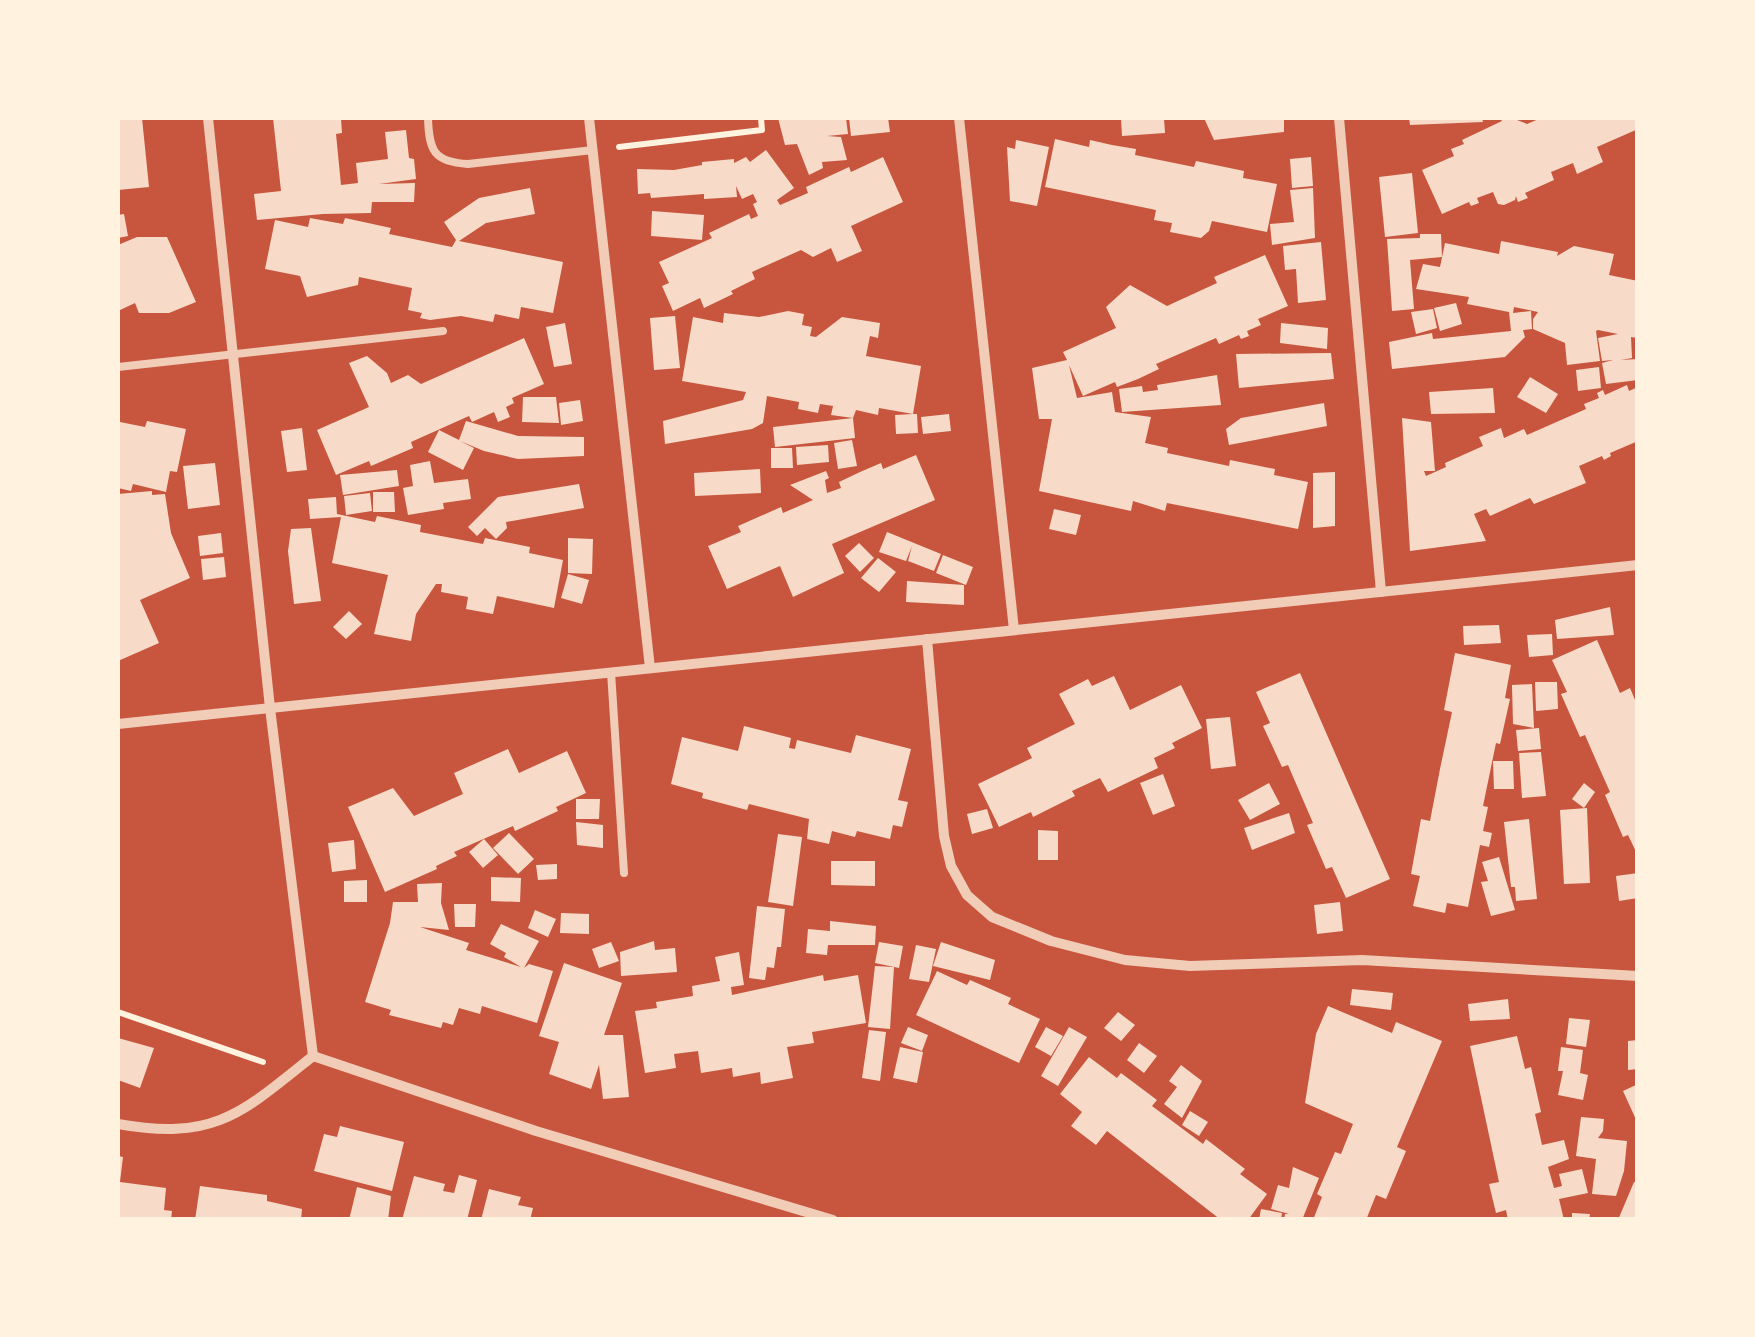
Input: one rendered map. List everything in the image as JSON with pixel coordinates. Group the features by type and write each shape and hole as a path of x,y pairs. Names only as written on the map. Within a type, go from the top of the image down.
{"street":[{"path":"208,118 270,708 313,1056"},
{"path":"589,118 650,668"},
{"path":"960,118 1014,630"},
{"path":"1338,118 1381,592"},
{"path":"118,724 1638,565"},
{"path":"927,639 944,836 951,866 966,895 992,917 1051,941 1125,960 1190,966 1362,960 1638,976"},
{"path":"118,1124 185,1131 216,1124 313,1056"},
{"path":"313,1056 536,1131 833,1220"}],"lane":[{"path":"428,118 434,152 442,161 451,163 593,150"},
{"path":"118,367 442,331"},
{"path":"611,672 624,873"}],"path":[{"path":"622,147 762,130 761,118"},
{"path":"118,1012 293,1072"}],"building":[{"path":"118,118 142,118 149,187 118,190"},
{"path":"273,118 341,118 342,133 336,134 341,185 358,183 356,163 388,159 385,132 406,130 416,179 379,184 415,183 414,202 372,202 371,213 257,220 254,194 281,191"},
{"path":"778,118 846,118 848,134 827,136 841,137 847,160 822,162 823,168 809,175 797,144 785,145"},
{"path":"849,118 888,118 890,132 851,136"},
{"path":"1121,118 1164,118 1165,133 1122,136"},
{"path":"1204,118 1284,118 1284,132 1214,140"},
{"path":"1409,118 1482,118 1483,122 1410,125"},
{"path":"1500,118 1527,124 1541,118 1638,118 1638,129 1597,147 1603,162 1577,174 1573,163 1551,172 1554,180 1525,193 1528,198 1518,202 1516,196 1504,205 1498,204 1493,192 1477,198 1479,203 1471,206 1469,202 1442,214 1422,170 1454,156 1451,149 1502,121"},
{"path":"1055,139 1089,147 1090,140 1136,149 1135,155 1194,167 1196,161 1244,171 1243,178 1277,184 1267,232 1212,221 1201,238 1170,232 1172,223 1154,220 1156,210 1045,187"},
{"path":"1016,140 1049,147 1037,206 1010,201 1007,147 1015,149"},
{"path":"766,150 794,188 777,200 780,205 808,193 806,187 849,167 851,172 883,157 903,202 851,226 862,251 837,262 831,248 813,257 801,250 752,272 755,279 704,308 700,298 673,311 662,286 669,283 659,262 712,238 709,233 749,214 751,219 758,216 753,204 757,202 753,194 742,199 736,186 737,197 704,199 704,194 651,198 650,193 638,194 637,169 674,170 702,162 734,159 734,163 746,157 750,162"},
{"path":"1311,157 1313,186 1292,188 1290,159"},
{"path":"1412,173 1418,233 1385,237 1379,177"},
{"path":"530,188 535,214 486,223 459,241 563,262 553,313 521,307 519,319 495,314 493,322 461,316 430,320 420,318 422,313 408,310 412,288 359,277 358,285 307,297 300,276 265,269 275,220 308,227 310,218 343,224 345,218 391,228 389,234 452,247 456,240 444,222 479,198"},
{"path":"1313,188 1315,238 1272,245 1270,224 1294,222 1290,190"},
{"path":"652,211 704,215 702,240 651,236"},
{"path":"124,214 128,236 118,238 118,215"},
{"path":"1420,234 1441,234 1442,257 1410,260 1414,309 1392,311 1387,239 1420,238"},
{"path":"137,237 167,237 196,302 169,313 139,313 135,303 118,311 118,245"},
{"path":"1501,241 1558,252 1557,256 1574,246 1614,254 1609,275 1638,281 1638,338 1631,337 1632,358 1621,360 1638,359 1638,380 1606,384 1602,363 1613,360 1602,361 1598,338 1618,334 1596,331 1600,361 1567,365 1565,343 1533,329 1538,312 1514,307 1513,313 1531,311 1532,329 1523,330 1525,337 1505,357 1392,369 1389,342 1432,333 1433,339 1511,331 1509,312 1467,304 1469,297 1416,289 1423,264 1440,267 1445,243 1499,254"},
{"path":"1321,242 1326,300 1298,303 1296,269 1285,270 1283,246"},
{"path":"1265,255 1288,306 1258,319 1261,325 1247,331 1249,336 1241,339 1239,335 1219,344 1216,338 1156,364 1159,369 1138,379 1117,387 1115,382 1083,396 1069,365 1077,398 1112,392 1115,412 1151,417 1145,443 1168,448 1167,453 1229,466 1230,460 1275,469 1274,475 1308,482 1298,529 1167,503 1165,511 1133,501 1131,511 1039,491 1052,419 1039,419 1032,368 1067,360 1063,352 1116,328 1106,307 1130,285 1167,306 1217,283 1214,277"},
{"path":"1456,303 1462,324 1440,331 1434,308"},
{"path":"1433,309 1437,328 1416,334 1411,312"},
{"path":"788,311 804,314 802,325 812,327 810,336 816,337 842,317 880,323 878,338 870,336 866,356 921,366 913,414 879,408 878,415 856,410 853,418 831,415 833,406 820,404 818,413 798,409 799,402 767,396 763,423 752,429 665,444 663,421 743,400 746,392 682,381 693,317 723,323 724,313 759,317"},
{"path":"675,316 680,368 654,370 650,318"},
{"path":"565,323 572,364 554,367 546,327"},
{"path":"1281,323 1328,328 1327,349 1280,343"},
{"path":"524,338 544,384 512,398 514,403 506,407 510,417 498,422 494,412 472,422 469,416 411,442 413,448 371,466 369,461 336,475 317,430 369,407 349,363 367,356 387,373 391,383 408,375 421,384"},
{"path":"1331,353 1334,379 1239,388 1236,354"},
{"path":"1599,367 1601,388 1578,391 1576,370"},
{"path":"1217,375 1221,405 1122,412 1119,389 1142,386 1143,392 1158,390 1157,385"},
{"path":"1530,377 1558,394 1546,413 1517,397"},
{"path":"1627,385 1629,391 1638,387 1638,441 1610,453 1604,460 1602,456 1579,466 1586,483 1534,504 1530,498 1490,516 1486,509 1474,514 1486,541 1410,551 1402,418 1431,422 1435,471 1424,471 1426,476 1483,446 1479,437 1501,428 1504,438 1524,429 1527,435 1586,409 1584,404 1599,398 1597,393 1603,390 1605,395"},
{"path":"1493,388 1495,413 1431,414 1429,392"},
{"path":"523,397 556,397 559,423 522,422"},
{"path":"580,400 583,421 561,425 559,403"},
{"path":"1324,403 1327,426 1229,445 1226,429 1241,418"},
{"path":"917,414 918,433 896,434 895,415"},
{"path":"949,414 951,431 923,434 921,417"},
{"path":"853,418 855,438 775,447 773,427"},
{"path":"147,421 186,429 177,472 170,471 166,492 133,484 131,491 118,488 120,422 145,427"},
{"path":"466,421 518,436 584,437 584,456 518,459 460,441 474,448 463,470 428,452 439,430 459,440"},
{"path":"302,428 307,470 287,472 281,431"},
{"path":"852,440 857,466 838,469 834,443"},
{"path":"828,445 829,462 797,465 796,447"},
{"path":"771,448 792,448 793,468 771,468"},
{"path":"916,455 935,500 832,544 844,573 793,597 780,566 727,589 708,546 741,532 738,526 781,507 783,513 813,500 790,485 826,471 827,493 841,488 839,482 881,463 883,469"},
{"path":"430,461 434,483 468,479 471,499 443,503 444,509 408,515 403,488 413,486 410,465"},
{"path":"215,463 220,505 188,509 183,466"},
{"path":"760,469 761,493 695,496 694,473"},
{"path":"397,470 399,486 343,495 340,475"},
{"path":"1335,472 1335,526 1313,528 1313,473"},
{"path":"579,484 584,508 506,522 507,528 496,539 485,528 477,536 468,527 498,497"},
{"path":"152,491 152,495 165,494 171,533 190,578 140,600 159,643 118,661 118,494"},
{"path":"373,492 394,492 395,512 373,512"},
{"path":"370,493 372,511 346,515 344,496"},
{"path":"336,497 337,514 375,522 377,516 421,525 420,532 483,544 485,538 530,547 529,553 563,560 554,608 497,596 493,614 466,609 468,597 441,592 442,584 436,584 416,614 411,641 374,634 388,575 332,563 341,517 310,519 308,499"},
{"path":"1054,509 1081,515 1076,535 1049,529"},
{"path":"311,528 321,601 294,604 288,551 291,529"},
{"path":"887,532 941,554 934,571 908,561 912,546 906,561 879,552"},
{"path":"221,533 223,553 200,556 198,536"},
{"path":"568,538 593,539 592,574 568,573"},
{"path":"859,543 874,558 860,572 845,556"},
{"path":"943,555 973,567 966,585 936,573"},
{"path":"224,557 226,577 203,580 201,559"},
{"path":"878,558 896,572 879,592 861,578"},
{"path":"568,574 589,580 582,604 561,598"},
{"path":"907,581 964,585 964,605 906,602"},
{"path":"1610,607 1614,635 1557,639 1555,620"},
{"path":"349,611 362,624 346,639 333,627"},
{"path":"1499,625 1501,643 1464,645 1463,626"},
{"path":"1552,634 1553,655 1529,657 1527,635"},
{"path":"1597,640 1620,693 1630,688 1638,707 1638,856 1628,835 1623,837 1605,795 1610,792 1585,735 1580,737 1561,694 1567,692 1552,660"},
{"path":"1455,653 1511,665 1505,698 1510,699 1483,806 1488,807 1483,831 1492,833 1489,847 1480,845 1468,907 1447,903 1445,913 1413,906 1420,876 1411,874 1421,819 1430,821 1452,712 1444,710"},
{"path":"1300,673 1390,879 1346,898 1332,867 1326,869 1307,825 1313,823 1288,765 1282,767 1263,726 1270,723 1256,692"},
{"path":"1114,676 1130,710 1181,685 1202,728 1172,743 1175,748 1154,758 1158,768 1108,792 1100,778 1033,817 1031,812 999,827 978,784 1032,758 1027,748 1075,724 1059,694 1088,679 1092,686"},
{"path":"1535,682 1557,682 1558,709 1536,711"},
{"path":"1532,684 1534,728 1513,724 1512,685"},
{"path":"1230,717 1236,766 1211,769 1206,719"},
{"path":"744,726 791,738 789,748 795,749 797,740 851,753 856,735 911,749 898,800 908,802 902,827 893,825 890,839 857,831 855,837 832,831 829,844 807,839 809,819 749,804 747,810 702,798 703,793 671,784 682,737 738,751"},
{"path":"1539,728 1541,749 1518,751 1516,730"},
{"path":"508,749 519,773 567,751 586,793 515,831 513,826 454,852 457,856 436,866 437,869 385,892 348,807 393,788 414,816 463,794 454,773"},
{"path":"1541,752 1546,796 1522,798 1519,753"},
{"path":"1493,761 1513,761 1514,789 1494,789"},
{"path":"1163,774 1175,806 1153,815 1140,783"},
{"path":"1269,783 1280,804 1250,820 1238,800"},
{"path":"1584,783 1595,792 1584,808 1572,799"},
{"path":"576,799 600,799 599,819 576,819"},
{"path":"1587,808 1590,883 1564,884 1560,810"},
{"path":"987,809 993,828 972,834 967,814"},
{"path":"1289,813 1295,833 1252,850 1244,828"},
{"path":"1529,819 1537,899 1516,901 1504,822"},
{"path":"576,822 603,825 603,848 577,845"},
{"path":"1038,830 1058,831 1058,860 1038,860"},
{"path":"509,833 534,859 518,874 493,848"},
{"path":"778,834 802,837 793,906 768,902"},
{"path":"484,839 498,855 483,868 469,852"},
{"path":"354,840 356,869 332,872 328,843"},
{"path":"1499,857 1515,910 1491,916 1481,882 1488,881 1482,862"},
{"path":"831,861 875,861 875,886 831,885"},
{"path":"557,864 557,879 538,880 536,865"},
{"path":"1638,873 1638,898 1619,901 1616,876"},
{"path":"491,877 521,878 520,902 491,901"},
{"path":"367,880 367,902 344,902 344,881"},
{"path":"442,883 441,903 449,930 420,927 469,943 466,950 521,967 490,944 501,924 539,941 524,968 529,964 553,971 537,1023 482,1006 480,1014 459,1008 453,1025 443,1022 441,1028 389,1015 391,1010 365,1002 393,902 418,902 417,884"},
{"path":"1340,902 1343,931 1317,934 1314,905"},
{"path":"454,904 476,904 475,927 455,927"},
{"path":"757,906 785,909 781,947 777,947 774,968 767,967 765,980 749,978"},
{"path":"535,910 556,919 548,937 528,928"},
{"path":"561,913 589,914 589,934 560,933"},
{"path":"830,921 876,926 875,945 828,945 827,955 806,953 808,929 830,931"},
{"path":"654,941 655,950 675,948 677,972 621,976 620,952"},
{"path":"611,942 619,961 599,968 592,949"},
{"path":"879,942 903,946 899,968 875,963"},
{"path":"941,942 995,960 990,980 933,966"},
{"path":"916,945 936,949 929,982 909,979"},
{"path":"739,952 744,985 731,987 732,995 823,975 824,981 858,975 866,1023 812,1032 814,1043 787,1047 793,1078 761,1084 760,1072 733,1077 732,1068 701,1073 698,1051 674,1054 676,1068 645,1073 635,1011 657,1008 656,1002 693,996 692,986 720,981 715,957"},
{"path":"564,963 622,983 604,1035 623,1035 629,1097 603,1099 599,1065 591,1089 549,1074 559,1042 539,1036"},
{"path":"875,966 894,967 890,1029 868,1027"},
{"path":"937,971 1011,998 1008,1004 1040,1019 1019,1063 916,1015"},
{"path":"1352,989 1393,993 1391,1010 1350,1005"},
{"path":"1508,999 1510,1019 1470,1021 1468,1004"},
{"path":"1328,1006 1392,1033 1396,1022 1442,1041 1397,1147 1406,1151 1386,1199 1376,1195 1366,1220 1313,1220 1322,1197 1317,1194 1335,1152 1341,1154 1353,1124 1305,1103 1316,1034"},
{"path":"1118,1012 1135,1025 1121,1041 1104,1028"},
{"path":"1569,1018 1590,1020 1586,1047 1566,1044"},
{"path":"908,1027 928,1035 922,1051 901,1043"},
{"path":"1046,1027 1063,1036 1051,1056 1035,1047"},
{"path":"1069,1027 1087,1037 1058,1086 1041,1076"},
{"path":"869,1030 886,1032 880,1081 862,1078"},
{"path":"1517,1036 1525,1069 1531,1067 1541,1112 1535,1114 1542,1145 1564,1140 1569,1159 1548,1167 1554,1188 1562,1186 1559,1174 1582,1169 1588,1193 1559,1199 1564,1220 1508,1220 1506,1210 1496,1213 1489,1184 1499,1182 1470,1046"},
{"path":"118,1038 154,1048 140,1088 118,1080"},
{"path":"1638,1040 1638,1069 1628,1070 1628,1041"},
{"path":"1139,1043 1157,1056 1144,1073 1127,1060"},
{"path":"900,1047 923,1052 917,1083 893,1078"},
{"path":"1561,1047 1583,1050 1580,1073 1588,1075 1583,1100 1558,1095 1563,1071 1558,1071"},
{"path":"1089,1057 1117,1078 1121,1073 1157,1100 1152,1106 1245,1169 1240,1174 1267,1194 1248,1220 1221,1220 1107,1131 1096,1145 1071,1126 1082,1112 1060,1094"},
{"path":"1181,1065 1202,1081 1182,1118 1164,1104 1177,1087 1169,1081"},
{"path":"1638,1084 1638,1124 1623,1091"},
{"path":"1190,1111 1208,1122 1199,1136 1182,1125"},
{"path":"1581,1117 1604,1119 1598,1138 1627,1141 1616,1196 1592,1194 1596,1159 1576,1156"},
{"path":"340,1126 404,1142 392,1191 314,1171 324,1134 337,1137"},
{"path":"118,1156 123,1157 120,1182 166,1188 164,1210 172,1211 171,1220 118,1220"},
{"path":"1293,1167 1319,1178 1302,1220 1284,1220 1285,1214 1289,1214 1271,1209 1278,1185 1289,1188"},
{"path":"459,1175 477,1180 467,1220 402,1220 414,1176 445,1184 443,1191 454,1193"},
{"path":"1634,1182 1638,1183 1638,1220 1618,1220"},
{"path":"200,1186 267,1195 267,1201 302,1209 301,1220 195,1220"},
{"path":"357,1187 391,1196 388,1220 349,1220"},
{"path":"489,1189 521,1197 518,1205 533,1208 530,1220 481,1220"},
{"path":"1261,1209 1282,1213 1281,1220 1259,1220"},
{"path":"1572,1213 1590,1214 1589,1220 1572,1220"}]}
